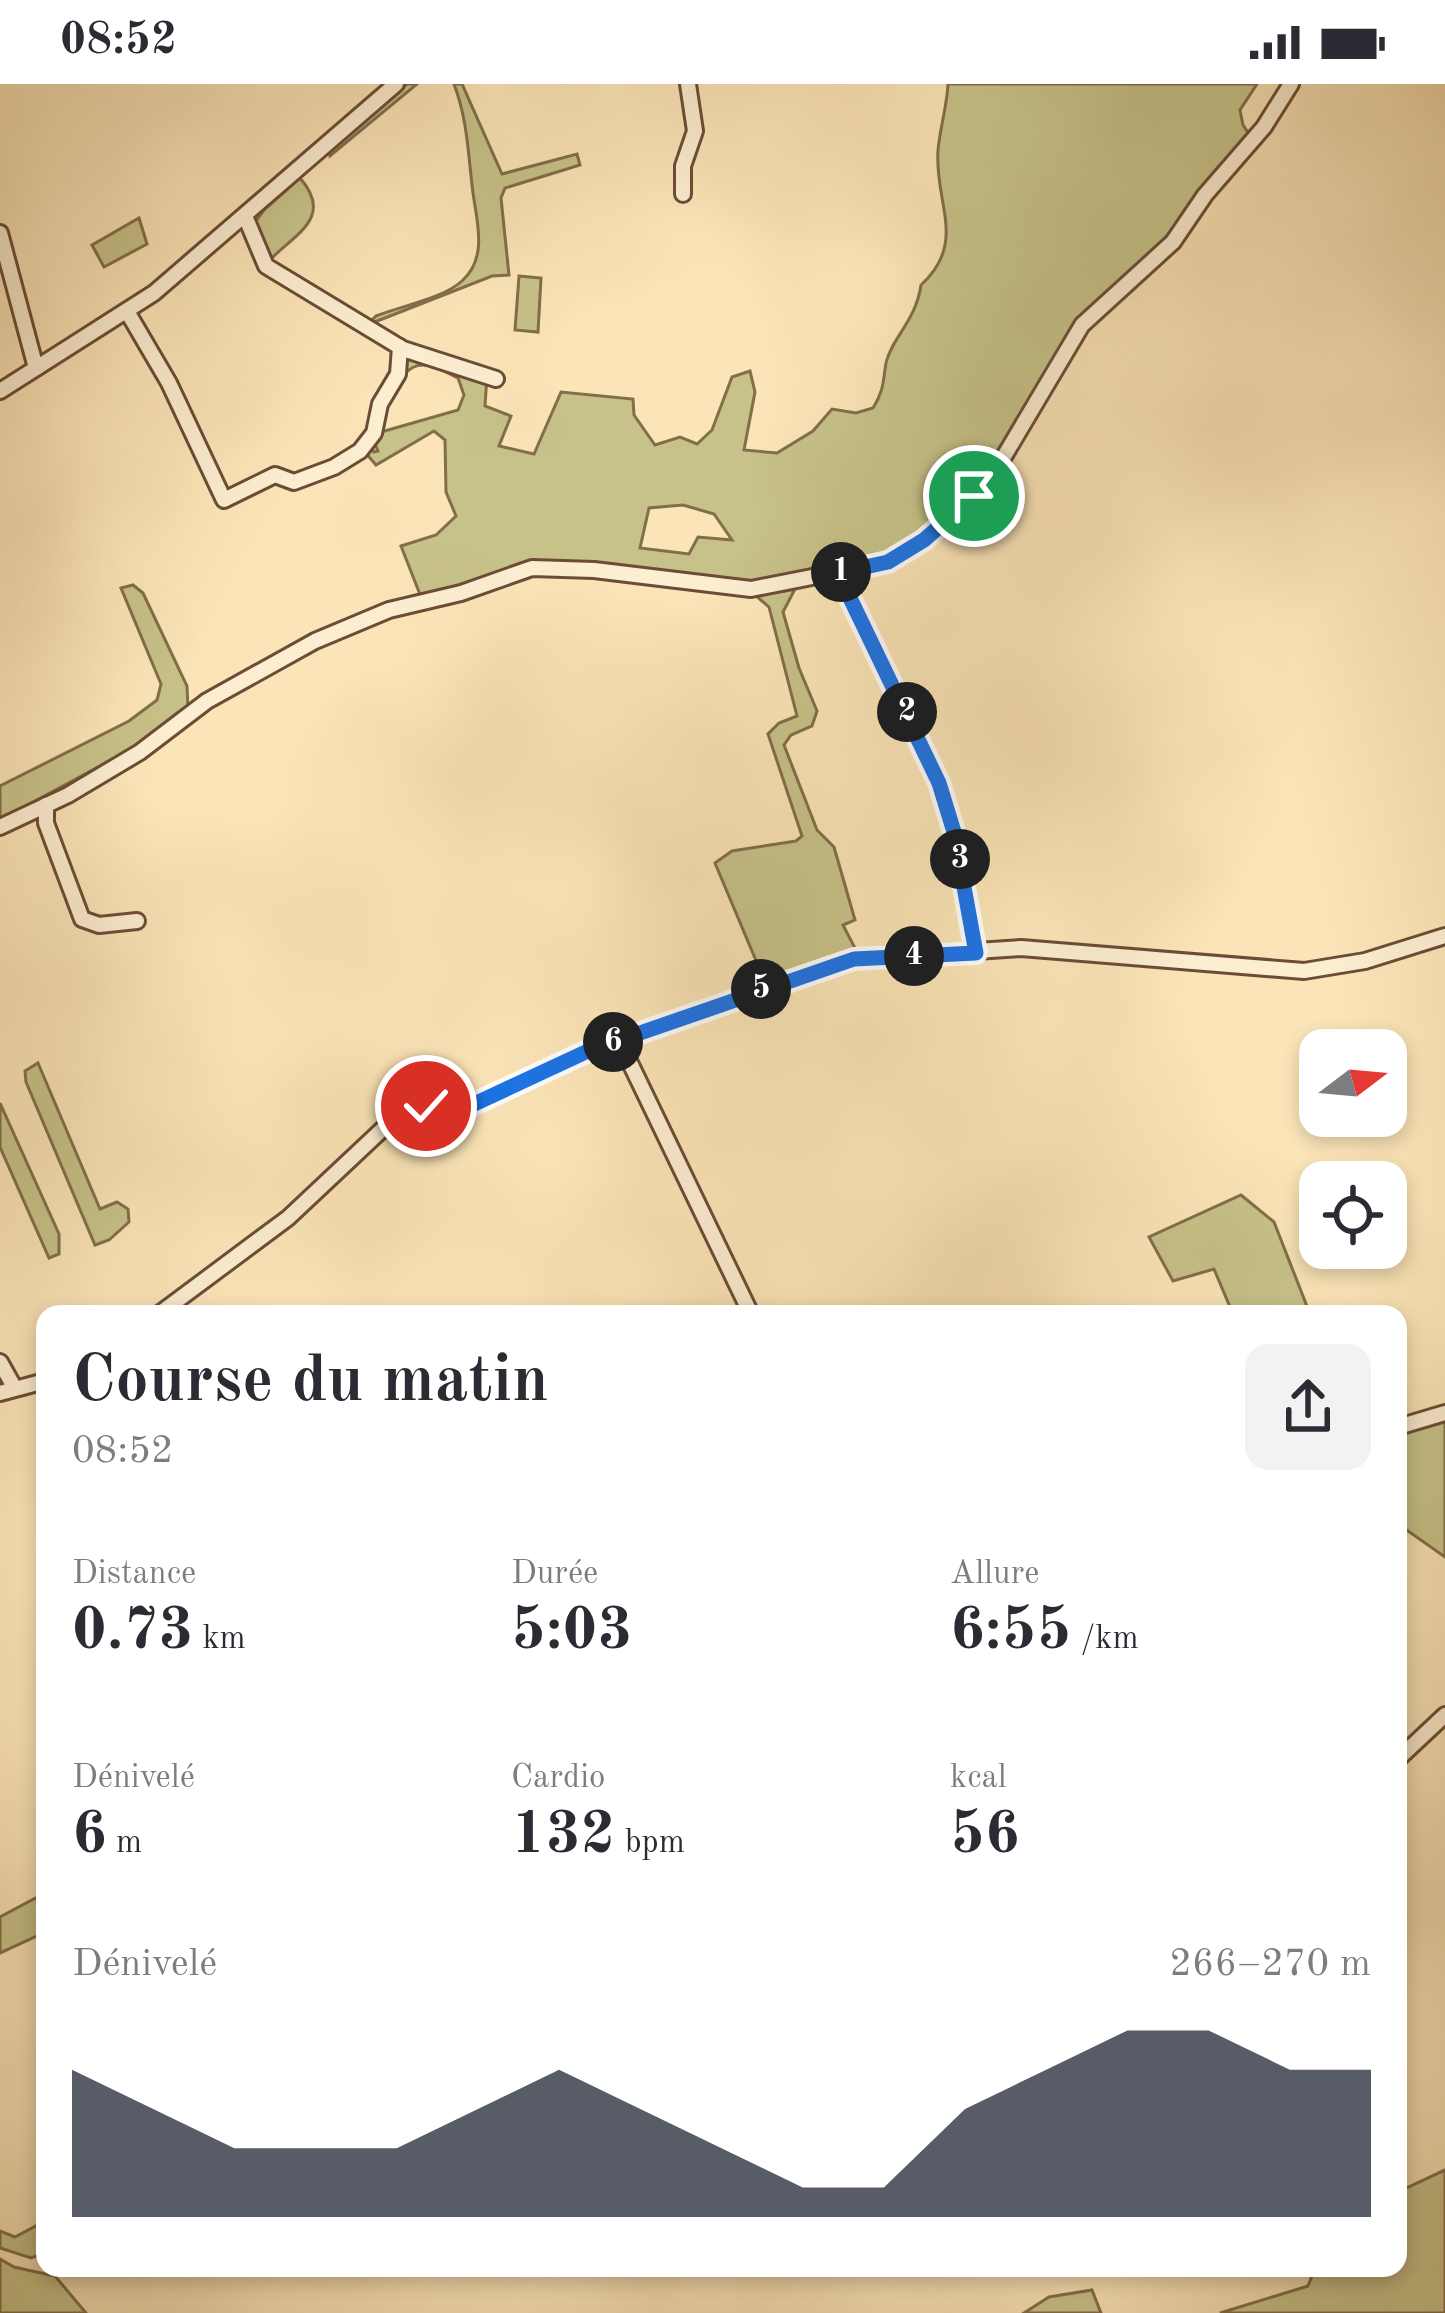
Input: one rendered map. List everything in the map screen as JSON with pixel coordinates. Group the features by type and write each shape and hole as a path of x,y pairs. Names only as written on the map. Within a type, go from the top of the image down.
{"street":[{"path":"0,391 128,313 396,84"},
{"path":"683,194 683,166 695,130 688,84"},
{"path":"0,827 140,752 207,701 315,641 389,610 461,593 532,568 594,570 751,589 888,562 967,505 1011,448 1082,326 1173,242 1292,84"},
{"path":"245,216 266,266 400,347 496,379"},
{"path":"0,233 36,368"},
{"path":"0,302 17,292"},
{"path":"128,313 158,361 224,500 274,475 294,482 310,477 360,451 374,433 380,404 398,374 400,347"},
{"path":"838,573 939,783 954,832 976,953"},
{"path":"46,805 46,823 82,919 99,926 137,921"},
{"path":"170,1305 288,1218 398,1116 426,1106 470,1106 619,1040 854,959 1021,948 1304,970 1365,961 1445,936"},
{"path":"619,1040 747,1305"},
{"path":"0,1362 7,1390"},
{"path":"1407,1424 1445,1413"},
{"path":"1407,1751 1445,1715"}],"shaded area":[{"path":"407,84 417,84 330,156 329,149"},
{"path":"454,84 462,84 502,174 577,154 580,165 505,188 501,198 509,275 492,276 367,325 376,316 454,287 475,262 478,228 465,125"},
{"path":"948,84 1257,84 1240,110 1251,137 1173,235 1094,307 998,458 963,500 893,554 750,582 535,561 463,588 421,597 401,546 436,535 456,516 446,492 445,440 434,431 376,465 364,451 371,446 378,451 375,444 381,432 458,410 464,395 458,378 436,368 416,366 404,375 405,355 487,376 485,406 511,416 499,446 534,454 561,392 633,399 634,415 655,445 680,437 697,444 712,430 732,377 750,371 755,392 744,450 777,453 813,431 832,409 856,413 873,408 889,354 914,309 921,285 943,253 946,221 938,150","holes":["683,505 714,514 732,540 698,537 689,554 640,548 649,508"]},
{"path":"300,178 310,192 312,216 268,262 254,224"},
{"path":"139,218 147,244 104,267 92,245"},
{"path":"519,276 541,278 538,332 515,330"},
{"path":"133,585 143,593 187,686 188,709 137,746 0,820 0,786 129,721 157,700 161,684 121,588"},
{"path":"795,589 783,612 817,711 812,726 791,735 784,745 817,830 834,847 855,920 843,925 857,952 765,982 715,863 732,851 796,841 802,836 768,734 797,716 769,607 756,596"},
{"path":"38,1063 100,1209 117,1202 128,1209 129,1222 109,1240 95,1245 26,1082 25,1071"},
{"path":"0,1103 59,1234 59,1254 49,1258 0,1147"},
{"path":"1241,1195 1274,1222 1306,1305 1229,1305 1214,1269 1173,1281 1149,1237"},
{"path":"1445,1416 1445,1557 1407,1530 1407,1429"},
{"path":"36,1898 36,1936 0,1953 0,1917"},
{"path":"1445,2170 1445,2313 1220,2313 1308,2286 1312,2277 1407,2277 1407,2188"},
{"path":"36,2226 36,2256 0,2248 0,2231 15,2237"},
{"path":"0,2259 36,2272 36,2277 56,2277 86,2313 0,2313"},
{"path":"1092,2290 1101,2313 1024,2313 1049,2297"}],"route":[{"path":"426,1106 470,1106 588,1051 854,959 976,953 954,832 939,783 838,573 888,562 924,540 974,496"}]}
